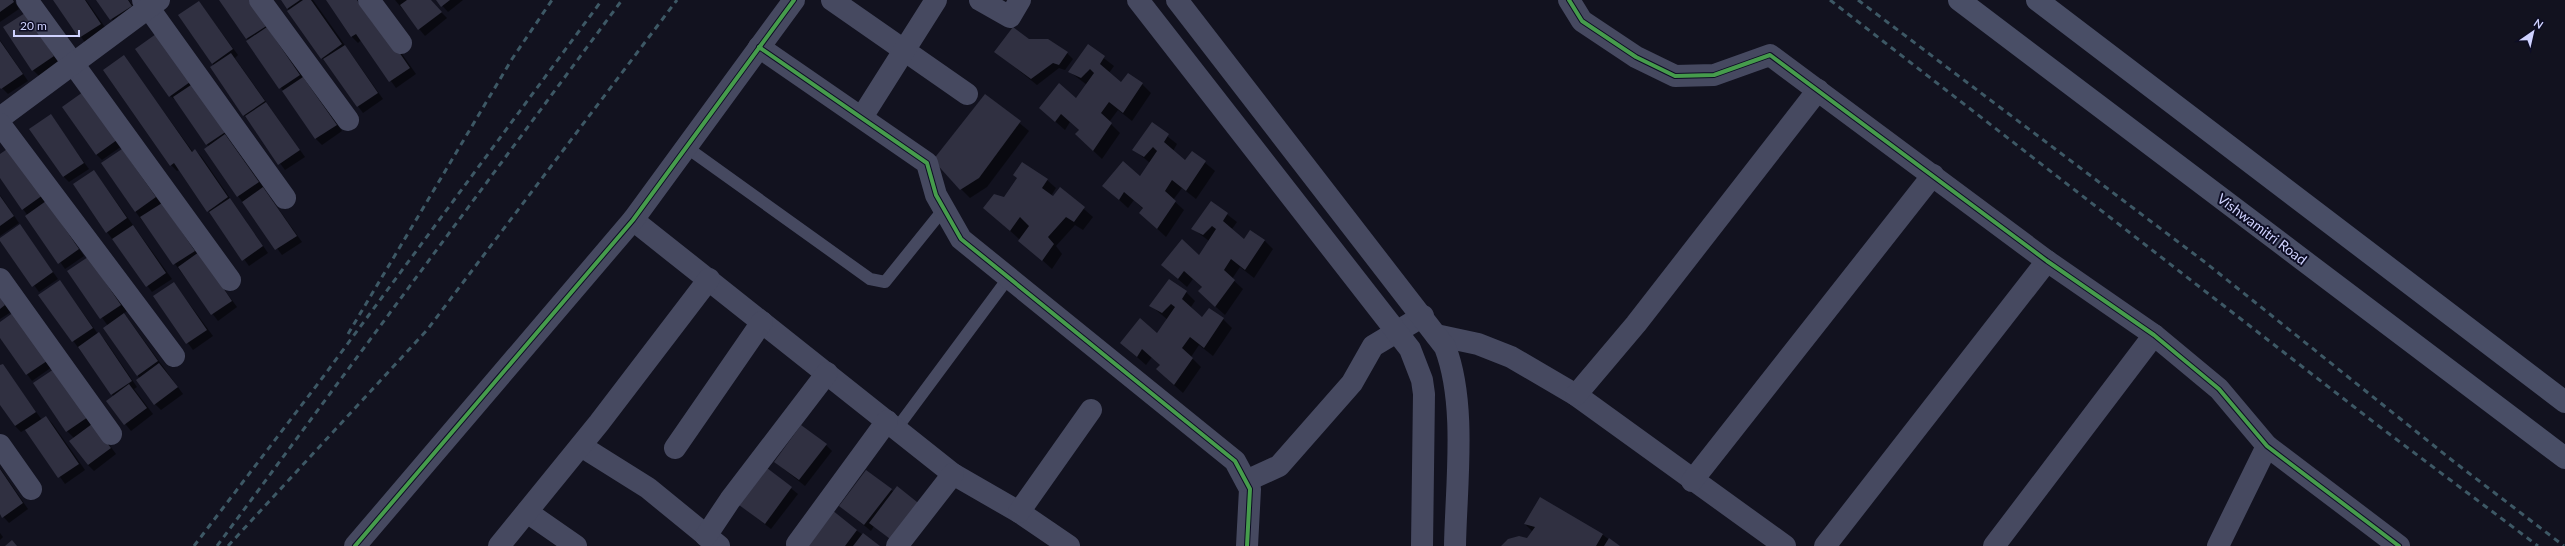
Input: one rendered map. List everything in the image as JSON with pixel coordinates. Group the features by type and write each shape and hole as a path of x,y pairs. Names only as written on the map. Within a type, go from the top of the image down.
{"main road":[{"name":"Vishwamitri Road","path":"1959,0 2565,458"},
{"path":"2037,0 2565,402"}],"street":[{"path":"27,0 230,280"},
{"path":"260,0 348,120"},
{"path":"369,0 401,42"},
{"path":"355,546 633,220 794,0"},
{"path":"832,0 967,94"},
{"path":"862,117 936,0"},
{"path":"980,0 1010,17 1020,0"},
{"path":"1138,0 1410,349 1422,380 1422,546"},
{"path":"1177,0 1423,316 1445,347 1456,384 1458,417 1455,546"},
{"path":"1569,0 1582,21 1636,57 1675,76 1714,75 1770,55 2048,261 2154,335 2219,389 2267,446 2399,546"},
{"path":"0,118 74,63 150,3 285,198"},
{"path":"759,46 927,163 936,195 943,210 961,239 1200,431 1234,461 1250,489 1247,546"},
{"path":"1576,395 1636,324 1818,90"},
{"path":"0,124 174,356"},
{"path":"1692,481 1933,175"},
{"path":"633,220 953,474 1019,512 1069,546"},
{"path":"1825,546 2048,261"},
{"path":"0,279 111,434"},
{"path":"499,546 580,446 709,280"},
{"path":"1246,481 1279,466 1352,383 1373,346 1423,316"},
{"path":"675,448 762,322"},
{"path":"1436,335 1478,344 1511,357 1576,395 1692,481 1785,546"},
{"path":"1994,546 2154,335"},
{"path":"580,446 648,488 713,541 730,500 827,373"},
{"path":"1019,512 1091,410"},
{"path":"797,544 892,425"},
{"path":"0,445 31,488"},
{"path":"2224,544 2267,446"},
{"path":"897,546 953,474"},
{"path":"527,512 576,546"}],"lane":[{"path":"686,148 870,279 885,282 943,210"},
{"path":"892,425 1009,278"}],"building":[{"path":"0,0 13,0 14,2 0,12"},
{"path":"53,0 85,0 101,24 79,38"},
{"path":"96,0 128,0 132,6 110,20"},
{"path":"219,0 251,0 268,25 246,39"},
{"path":"281,0 300,0 287,9"},
{"path":"303,0 311,0 342,44 321,59 287,11"},
{"path":"326,0 357,0 373,23 377,20 410,68 389,82 356,34 351,37"},
{"path":"407,0 431,0 442,12 418,30 400,5"},
{"path":"436,0 450,0 441,7"},
{"path":"199,1 233,49 212,64 178,15"},
{"path":"25,13 54,56 32,71 3,27"},
{"path":"267,27 300,75 279,89 246,41"},
{"path":"1013,27 1029,39 1048,39 1068,52 1059,65 1053,63 1031,79 994,52"},
{"path":"156,34 190,82 169,97 135,49"},
{"path":"0,41 23,74 1,89 0,88"},
{"path":"1088,44 1105,56 1100,64 1121,82 1128,73 1143,83 1123,113 1109,102 1101,113 1112,123 1093,151 1075,134 1079,130 1061,114 1055,122 1039,108 1059,83 1076,98 1094,73 1090,69 1081,78 1068,72"},
{"path":"345,45 378,93 357,107 323,59"},
{"path":"231,53 265,101 243,116 210,67"},
{"path":"124,55 192,152 195,149 228,197 207,212 174,163 170,166 103,70"},
{"path":"303,77 337,125 315,139 282,91"},
{"path":"194,83 227,131 206,145 173,97"},
{"path":"83,92 117,140 96,155 62,107"},
{"path":"985,94 1021,121 979,178 960,190 933,160"},
{"path":"266,102 300,150 278,165 245,116"},
{"path":"51,114 84,163 63,177 29,129"},
{"path":"1152,122 1169,134 1164,142 1185,160 1192,151 1206,161 1186,191 1172,180 1165,191 1176,201 1157,229 1139,213 1143,208 1124,192 1119,200 1102,186 1123,161 1140,176 1157,151 1153,147 1144,157 1132,150"},
{"path":"225,134 259,182 237,197 204,149"},
{"path":"10,147 43,195 22,210 0,178 0,154"},
{"path":"122,149 156,197 135,212 101,163"},
{"path":"1022,162 1048,179 1042,188 1053,196 1060,187 1085,207 1074,222 1066,217 1048,237 1054,244 1042,261 1018,241 1029,226 1020,217 1010,231 983,208 994,194 1004,197 1017,178 1013,175"},
{"path":"94,170 127,218 106,233 73,184"},
{"path":"263,187 297,236 275,250 242,202"},
{"path":"0,196 14,216 0,226"},
{"path":"230,198 263,246 242,261 209,212"},
{"path":"46,201 79,249 58,264 25,216"},
{"path":"1211,201 1228,213 1223,221 1244,239 1250,230 1265,240 1245,270 1231,259 1224,270 1235,280 1215,307 1198,291 1202,287 1184,271 1178,279 1161,265 1182,239 1199,255 1216,229 1212,226 1203,235 1191,229"},
{"path":"162,203 195,251 173,265 140,217"},
{"path":"20,224 53,272 32,287 0,241 0,238"},
{"path":"133,225 166,273 146,287 112,239"},
{"path":"199,252 232,301 211,315 178,267"},
{"path":"88,257 121,305 100,319 67,271"},
{"path":"1169,279 1187,291 1182,299 1202,317 1209,308 1224,318 1204,348 1190,337 1182,348 1193,358 1174,385 1156,369 1160,365 1142,349 1137,357 1120,343 1140,318 1157,333 1175,307 1171,304 1162,313 1149,306"},
{"path":"60,280 93,328 72,342 38,295"},
{"path":"174,282 207,330 186,344 153,296"},
{"path":"0,297 5,305 0,309"},
{"path":"14,312 47,361 26,375 0,338 0,322"},
{"path":"124,313 158,361 137,376 103,328"},
{"path":"99,332 132,381 111,395 78,347"},
{"path":"159,363 178,387 154,405 136,380"},
{"path":"3,364 36,412 15,426 0,405 0,365"},
{"path":"54,369 88,417 66,432 33,383"},
{"path":"129,384 147,408 124,425 106,401"},
{"path":"46,416 79,464 58,478 25,430"},
{"path":"92,424 111,448 88,465 69,441"},
{"path":"801,425 827,444 799,480 774,462"},
{"path":"767,468 792,487 765,524 739,505"},
{"path":"0,469 23,503 2,518 0,514"},
{"path":"866,470 892,489 864,525 839,506"},
{"path":"897,486 922,506 894,542 869,523"},
{"path":"1540,497 1603,534 1596,546 1501,546 1508,539 1519,536 1527,538 1535,527 1524,524"},
{"path":"832,510 857,530 845,546 805,546"},
{"path":"863,533 880,546 853,546"},
{"path":"1609,538 1620,546 1604,546"},
{"path":"12,540 17,546 5,546"}],"railway":[{"path":"348,334 512,59 552,0"},
{"path":"194,546 323,377 602,0"},
{"path":"217,546 622,0"},
{"path":"228,546 427,330 677,0"},
{"path":"1830,0 2380,427 2538,546"},
{"path":"1858,0 2206,263 2453,461 2564,546"}],"cycle path":[{"path":"355,546 633,220 794,0"},
{"path":"1569,0 1582,21 1636,57 1675,76 1714,75 1770,55 2047,261 2154,335 2219,389 2267,446 2399,546"},
{"path":"759,47 927,163 936,195 961,239 1235,461 1250,489 1247,546"}]}
